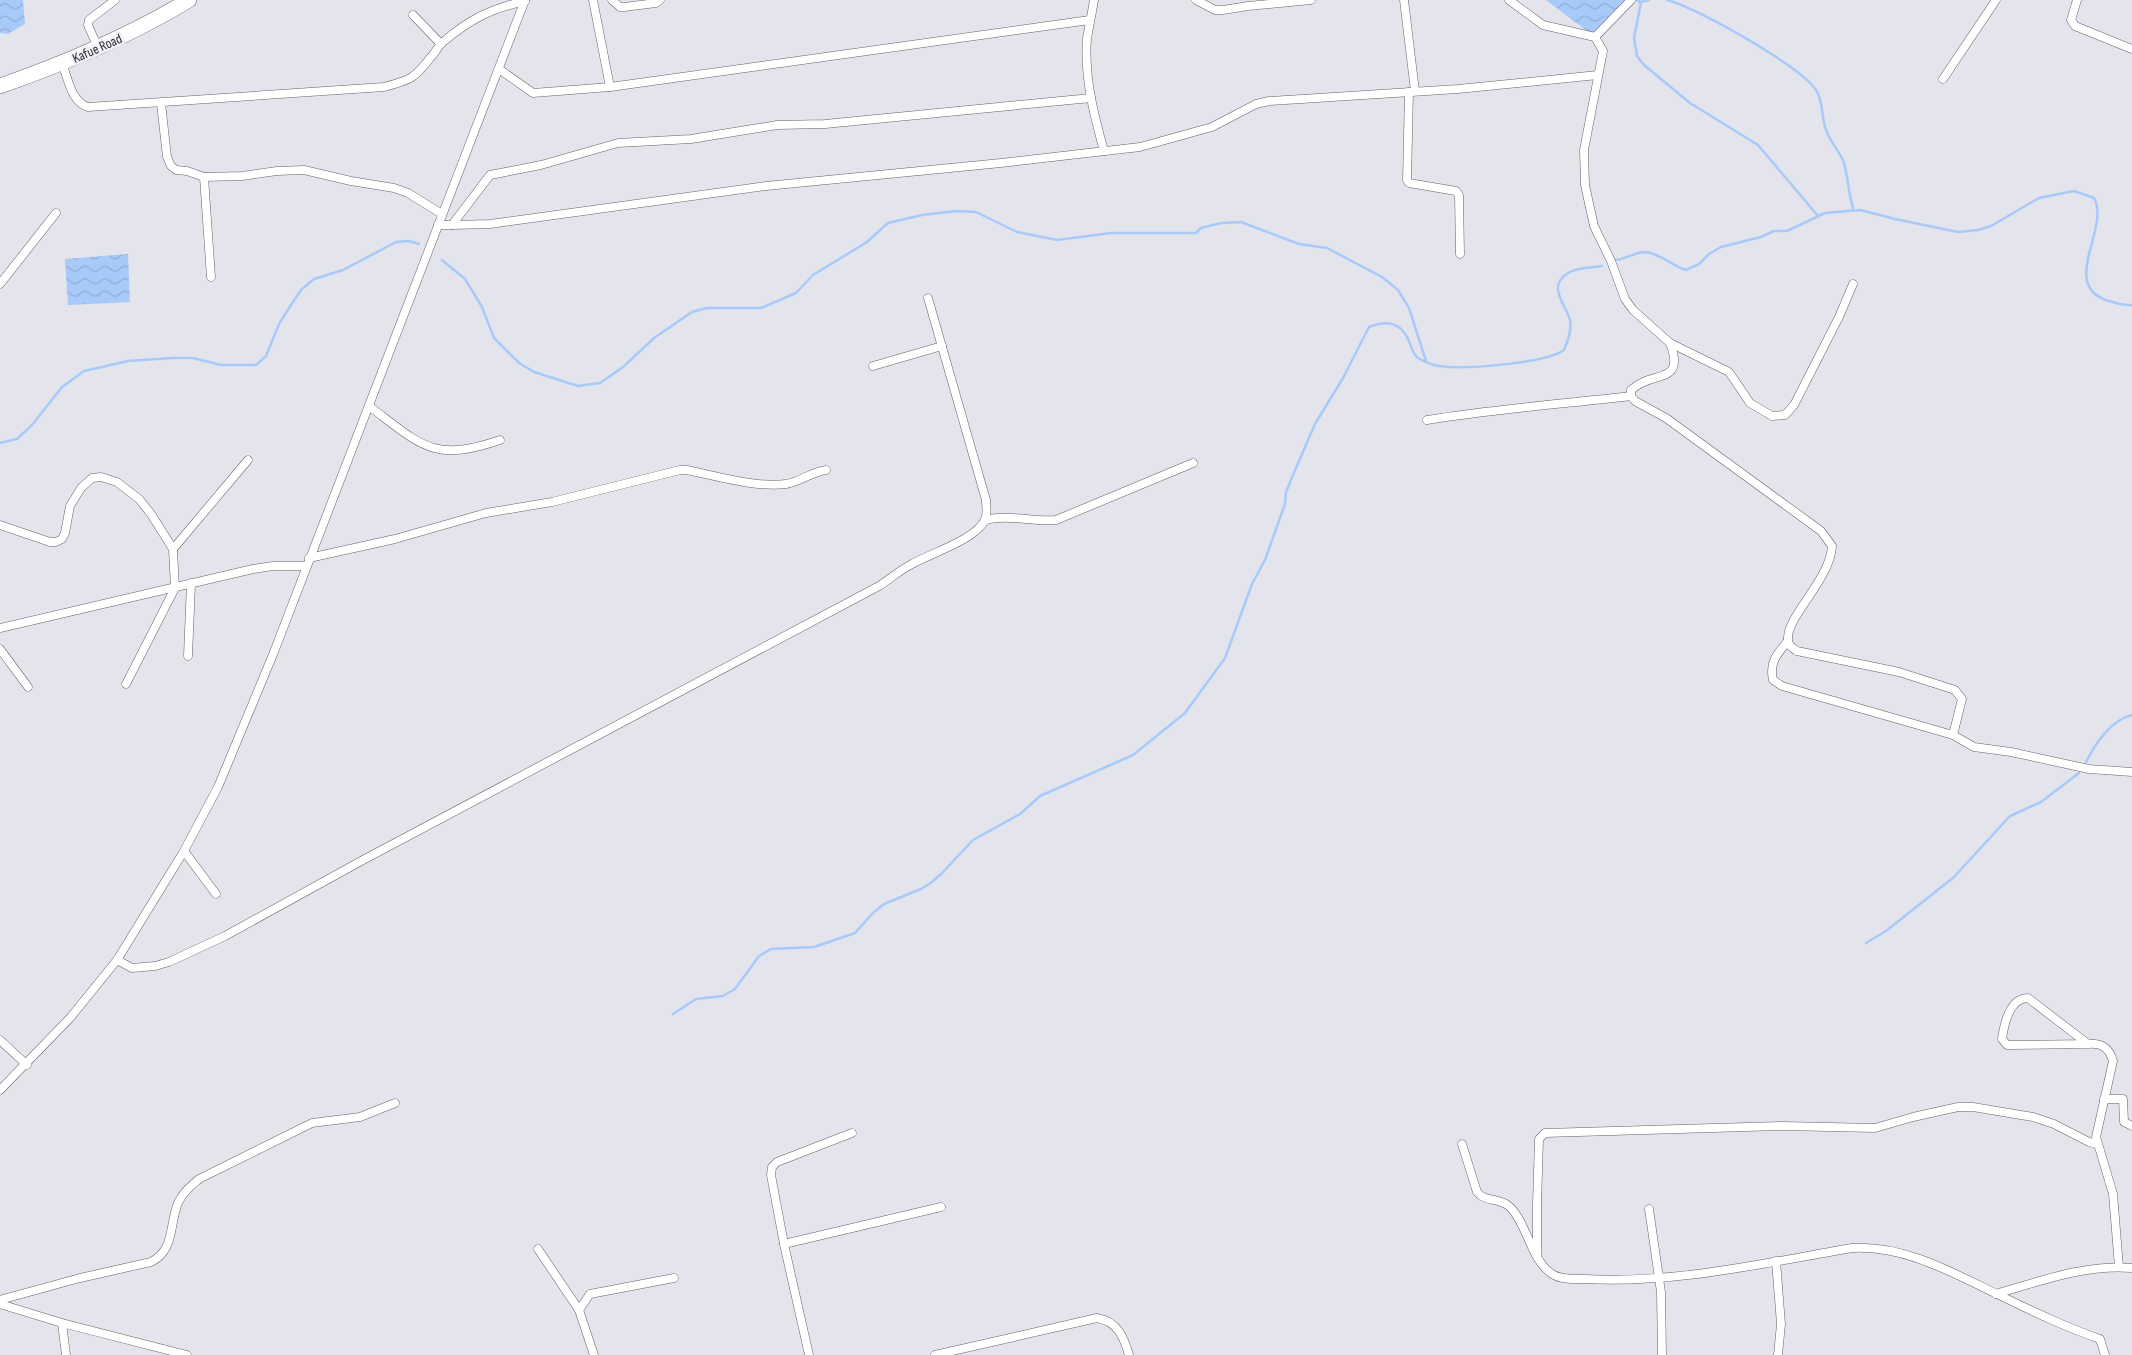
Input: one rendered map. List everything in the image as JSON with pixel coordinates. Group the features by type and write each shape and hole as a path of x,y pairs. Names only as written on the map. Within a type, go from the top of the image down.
{"highway":[{"name":"Kafue Road","path":"0,86 62,63 123,37 189,0"}],"street":[{"path":"98,48 88,25 89,20 115,0"},
{"path":"62,63 76,100 88,107 384,87 409,80 432,57 441,44 480,16 498,7 525,0"},
{"path":"0,1090 70,1018 117,960 184,850 218,787 274,652 525,0"},
{"path":"593,0 610,87"},
{"path":"612,0 620,7 624,7 656,3 660,0"},
{"path":"1094,0 1090,20 1087,59 1091,98 1104,151"},
{"path":"1196,0 1215,10 1311,0"},
{"path":"1404,0 1412,92 1407,180 1409,183 1456,191 1459,195 1460,254"},
{"path":"1509,0 1544,25 1594,37 1603,51 1584,150 1585,185 1594,226 1625,298 1633,310 1670,343 1729,372 1750,403 1760,410 1772,416 1785,415 1794,405 1839,318 1853,284"},
{"path":"1594,37 1631,0"},
{"path":"1944,78 1996,0"},
{"path":"2077,0 2074,5 2072,23 2132,49"},
{"path":"413,15 441,44"},
{"path":"499,69 533,93 610,87 1090,20"},
{"path":"438,225 490,224 766,186 1140,147 1212,127 1256,104 1269,101 1512,85 1598,75"},
{"path":"452,225 490,175 541,164 609,144 691,139 777,125 825,124 1091,98"},
{"path":"161,103 167,157 171,166 176,170 187,171 204,177 242,176 277,171 304,170 394,188 408,193 442,214"},
{"path":"204,177 212,277"},
{"path":"0,284 56,213"},
{"path":"117,960 132,968 156,966 169,962 225,936 380,851 879,586 910,565 969,536 985,520 987,512 986,500 928,298"},
{"path":"1670,343 1676,359 1670,373 1637,384 1631,390 1631,396 1635,401 1666,418 1708,448 1821,532 1832,546 1828,567 1796,617 1788,634 1790,646 1797,651 1899,672 1955,690 1962,699 1953,735"},
{"path":"873,366 942,346"},
{"path":"1427,420 1486,410 1508,410 1631,396"},
{"path":"369,406 417,442 438,450 476,449 500,440"},
{"path":"173,549 248,460"},
{"path":"985,520 1006,516 1044,521 1056,520 1193,464"},
{"path":"309,558 395,539 486,513 552,502 680,470 776,485 793,482 826,470"},
{"path":"0,525 50,542 56,542 62,539 65,533 70,506 81,488 92,478 101,477 118,482 139,499 151,514 173,549 175,588 126,684"},
{"path":"0,628 190,583 267,567 306,566"},
{"path":"188,656 190,583"},
{"path":"1788,641 1774,658 1771,670 1773,680 1782,686 1953,735 1974,747 2020,754 2090,769 2132,772"},
{"path":"0,649 28,687"},
{"path":"184,850 216,894"},
{"path":"2088,1044 2028,998 2019,1000 2007,1014 2004,1022 2002,1039 2007,1045 2103,1045 2111,1055 2113,1060 2096,1138 2113,1194 2119,1267"},
{"path":"0,1040 26,1065"},
{"path":"2104,1099 2123,1099 2124,1122 2132,1126"},
{"path":"0,1300 80,1278 151,1262 166,1249 178,1203 186,1190 199,1179 312,1123 355,1118 395,1103"},
{"path":"1538,1256 1539,1139 1545,1133 1783,1126 1875,1128 1913,1116 1958,1107 2033,1117 2054,1124 2089,1142 2098,1144"},
{"path":"809,1355 784,1244 771,1175 772,1167 777,1162 852,1133"},
{"path":"1462,1144 1477,1192 1481,1197 1500,1202 1512,1209 1538,1256 1551,1273 1568,1278 1623,1281 1659,1279 1852,1248 1881,1248 1938,1265 1996,1294 2100,1339 2105,1355"},
{"path":"784,1244 941,1207"},
{"path":"1649,1209 1659,1279 1662,1355"},
{"path":"538,1249 578,1310 594,1355"},
{"path":"1776,1261 1781,1324 1778,1355"},
{"path":"1996,1294 2062,1275 2119,1267 2132,1268"},
{"path":"578,1310 590,1294 674,1278"},
{"path":"0,1304 62,1323 187,1355"},
{"path":"935,1355 963,1352 1097,1318 1106,1320 1117,1328 1125,1341 1129,1355"},
{"path":"62,1323 66,1355"}],"water":[{"path":"0,0 23,0 25,24 8,34 0,33"},
{"path":"1546,0 1631,0 1595,37"},
{"path":"128,254 130,302 68,305 65,259"}],"waterway":[{"path":"1636,0 1641,2 1649,0"},
{"path":"1667,0 1723,25 1790,67 1816,90 1819,95 1826,130 1843,160 1853,208"},
{"path":"1641,2 1634,38 1637,56 1644,65 1690,103 1758,145 1818,216"},
{"path":"1614,260 1645,252 1656,255 1686,270 1699,264 1709,254 1721,247 1761,237 1774,231 1787,231 1825,213 1860,210 1958,232 1978,230 1991,226 2039,198 2074,191 2094,198 2097,210 2096,225 2086,270 2088,283 2094,293 2109,301 2123,305 2132,305"},
{"path":"442,260 465,279 482,307 494,338 519,363 534,372 578,386 600,383 623,367 654,338 692,312 707,308 761,308 796,293 813,275 867,242 888,223 922,215 956,211 976,212 1017,232 1057,240 1111,233 1196,233 1201,228 1221,223 1241,222 1299,244 1327,248 1382,277 1398,290 1409,308 1426,361"},
{"path":"0,443 17,439 32,425 62,387 84,371 128,361 172,358 193,358 221,365 256,365 266,356 279,324 301,290 314,279 343,270 396,242 409,241 419,244"},
{"path":"673,1014 696,999 723,996 735,989 759,956 771,949 814,947 855,933 884,904 921,889 932,882 973,840 1020,814 1040,796 1133,755 1185,713 1225,658 1252,584 1265,560 1285,504 1286,492 1315,424 1343,378 1369,327 1387,323 1397,326 1406,335 1412,350 1418,358 1438,366 1485,366 1541,359 1564,350 1569,335 1570,320 1559,296 1558,284 1568,273 1584,268 1602,266"},
{"path":"2086,762 2104,734 2117,722 2132,715"},
{"path":"1866,943 1886,931 1954,877 2010,816 2041,802 2079,773"}]}
